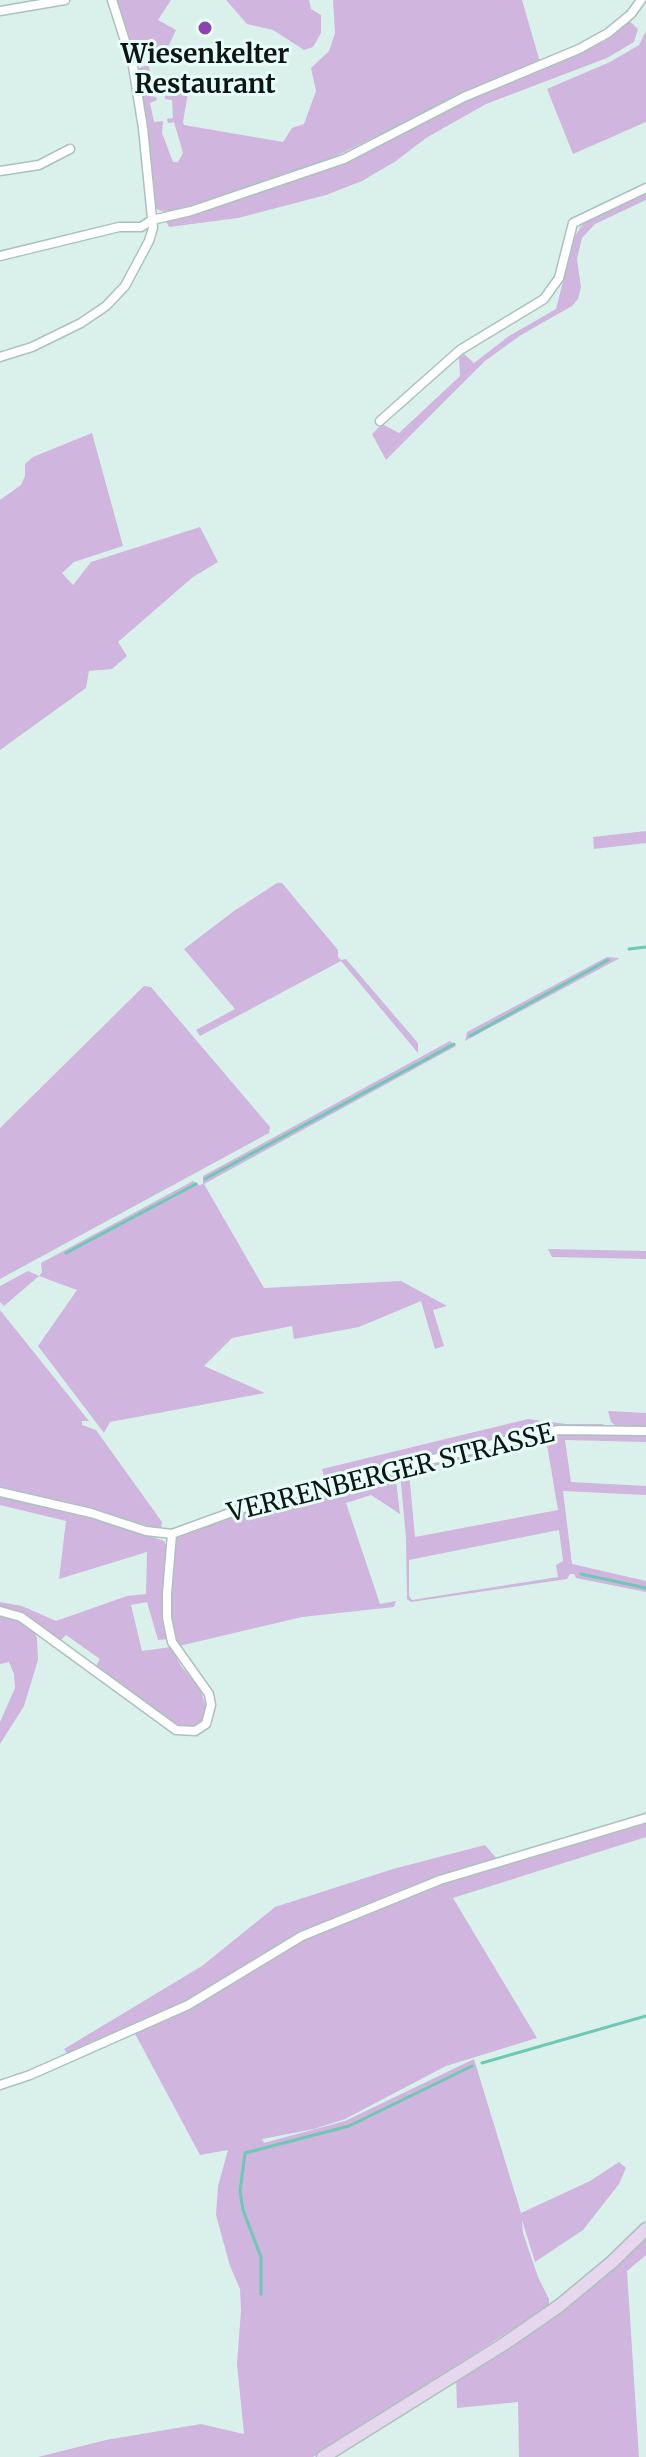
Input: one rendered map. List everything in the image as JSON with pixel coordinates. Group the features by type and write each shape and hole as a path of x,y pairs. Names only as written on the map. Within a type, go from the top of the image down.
{"main road":[{"path":"323,2457 559,2306 646,2229"}],"street":[{"path":"0,11 65,0"},
{"path":"0,357 32,347 106,306 125,286 149,241 152,220 143,128 133,66 112,0"},
{"path":"0,256 119,227 141,227 152,220 191,211 344,159 464,97 579,49 608,33 631,14 641,0"},
{"path":"0,171 39,165 70,149"},
{"path":"380,421 460,350 544,299 559,278 573,223 646,188"},
{"name":"VERRENBERGER STRASSE","path":"172,1534 257,1503 526,1436 559,1430 646,1431"},
{"path":"0,1492 91,1513 146,1531 172,1534 167,1618 172,1642 209,1694 211,1705 206,1724 195,1731 176,1730 21,1617 0,1611"},
{"path":"0,2085 30,2075 188,2005 302,1936 440,1880 646,1818"}],"shaded area":[{"path":"117,0 171,0 158,20 176,30 169,45 134,59"},
{"path":"226,0 309,0 311,9 321,15 321,33 313,47 304,50 273,30 247,24"},
{"path":"333,0 522,0 540,62 460,95 332,158 190,206 164,212 157,209 137,74 139,68 148,65 152,76 146,76 149,96 157,100 150,103 154,122 163,121 162,133 173,162 178,162 183,153 174,122 168,123 167,119 173,118 172,100 165,99 165,96 171,96 171,75 197,79 196,83 190,82 184,125 283,142 292,128 304,124 316,91 311,68 329,51 335,33"},
{"path":"629,21 638,29 634,42 607,58 486,104 426,138 362,181 326,195 238,218 169,227 166,221 347,162 466,101 605,41"},
{"path":"646,31 646,122 573,154 547,89 610,62 639,45"},
{"path":"646,191 646,200 595,224 582,238 577,259 581,287 578,299 572,306 521,335 485,361 386,460 372,434 382,424 399,433 460,376 459,358 464,354 474,363 509,336 556,309 574,238 583,223"},
{"path":"92,433 123,546 74,562 62,573 73,585 91,562 200,527 218,562 193,577 118,642 127,656 112,669 89,671 86,688 0,750 0,500 21,485 25,464 33,457"},
{"path":"646,831 646,843 594,849 593,837"},
{"path":"277,883 282,883 338,950 338,957 346,959 418,1043 418,1053 341,961 200,1036 196,1030 235,1009 184,949"},
{"path":"607,957 620,958 465,1041 467,1032"},
{"path":"144,986 151,987 270,1127 269,1133 0,1279 0,1128"},
{"path":"450,1041 456,1046 204,1184 264,1288 401,1281 447,1306 433,1310 444,1346 435,1349 421,1301 359,1327 294,1339 292,1326 232,1338 204,1366 265,1393 110,1422 104,1433 38,1346 77,1290 39,1276 41,1263 193,1181 203,1184 203,1176"},
{"path":"548,1249 646,1251 646,1259 552,1257"},
{"path":"28,1271 39,1276 4,1306 0,1302 0,1286"},
{"path":"0,1310 89,1421 82,1421 82,1425 96,1430 162,1522 161,1529 0,1489"},
{"path":"608,1411 646,1413 646,1427 616,1426 611,1422"},
{"path":"528,1419 566,1424 604,1424 524,1433 325,1481 322,1469"},
{"path":"562,1434 646,1434 646,1442 565,1440 571,1482 646,1486 646,1495 563,1491 572,1564 646,1581 646,1592 576,1578 570,1574 567,1579 411,1602 407,1599 400,1473 528,1439","holes":["546,1439 558,1510 415,1537 409,1472","559,1530 563,1561 556,1565 558,1577 412,1600 409,1596 409,1560"]},
{"path":"395,1472 400,1514 371,1495 346,1503 380,1604 396,1601 394,1607 302,1617 179,1646 169,1616 174,1549 177,1538 184,1532 258,1507"},
{"path":"0,1495 90,1516 164,1541 167,1548 163,1619 168,1639 158,1640 147,1602 131,1605 142,1651 171,1647 181,1666 200,1688 207,1710 201,1724 186,1728 176,1725 96,1666 100,1659 66,1635 60,1641 20,1613 0,1608 0,1602 22,1606 56,1621 127,1596 146,1594 147,1552 59,1579 66,1521 0,1505"},
{"path":"0,1614 20,1620 33,1630 37,1638 38,1660 24,1706 0,1744 0,1722 15,1688 9,1662 0,1664"},
{"path":"646,1818 646,1837 453,1898 537,2038 446,2066 345,2119 314,2129 262,2139 264,2143 345,2121 474,2059 521,2213 590,2181 619,2162 626,2168 619,2184 583,2230 535,2262 522,2220 523,2233 549,2306 313,2457 38,2457 106,2440 201,2424 244,2434 237,2364 240,2289 230,2266 216,2215 218,2186 228,2150 200,2155 133,2030 70,2058 64,2049 202,1966 275,1907 393,1869 485,1845 499,1861"},
{"path":"646,2229 646,2255 627,2271 639,2457 519,2457 518,2402 457,2408 456,2374 504,2344"}],"waterway":[{"path":"629,949 646,947"},
{"path":"470,1036 608,960"},
{"path":"205,1179 454,1044"},
{"path":"66,1253 196,1184"},
{"path":"581,1574 646,1588"},
{"path":"482,2063 646,2016"},
{"path":"261,2294 261,2257 243,2210 240,2191 245,2153 349,2126 472,2066"}],"place":[{"name":"Wiesenkelter Restaurant","path":"205,28"}]}
